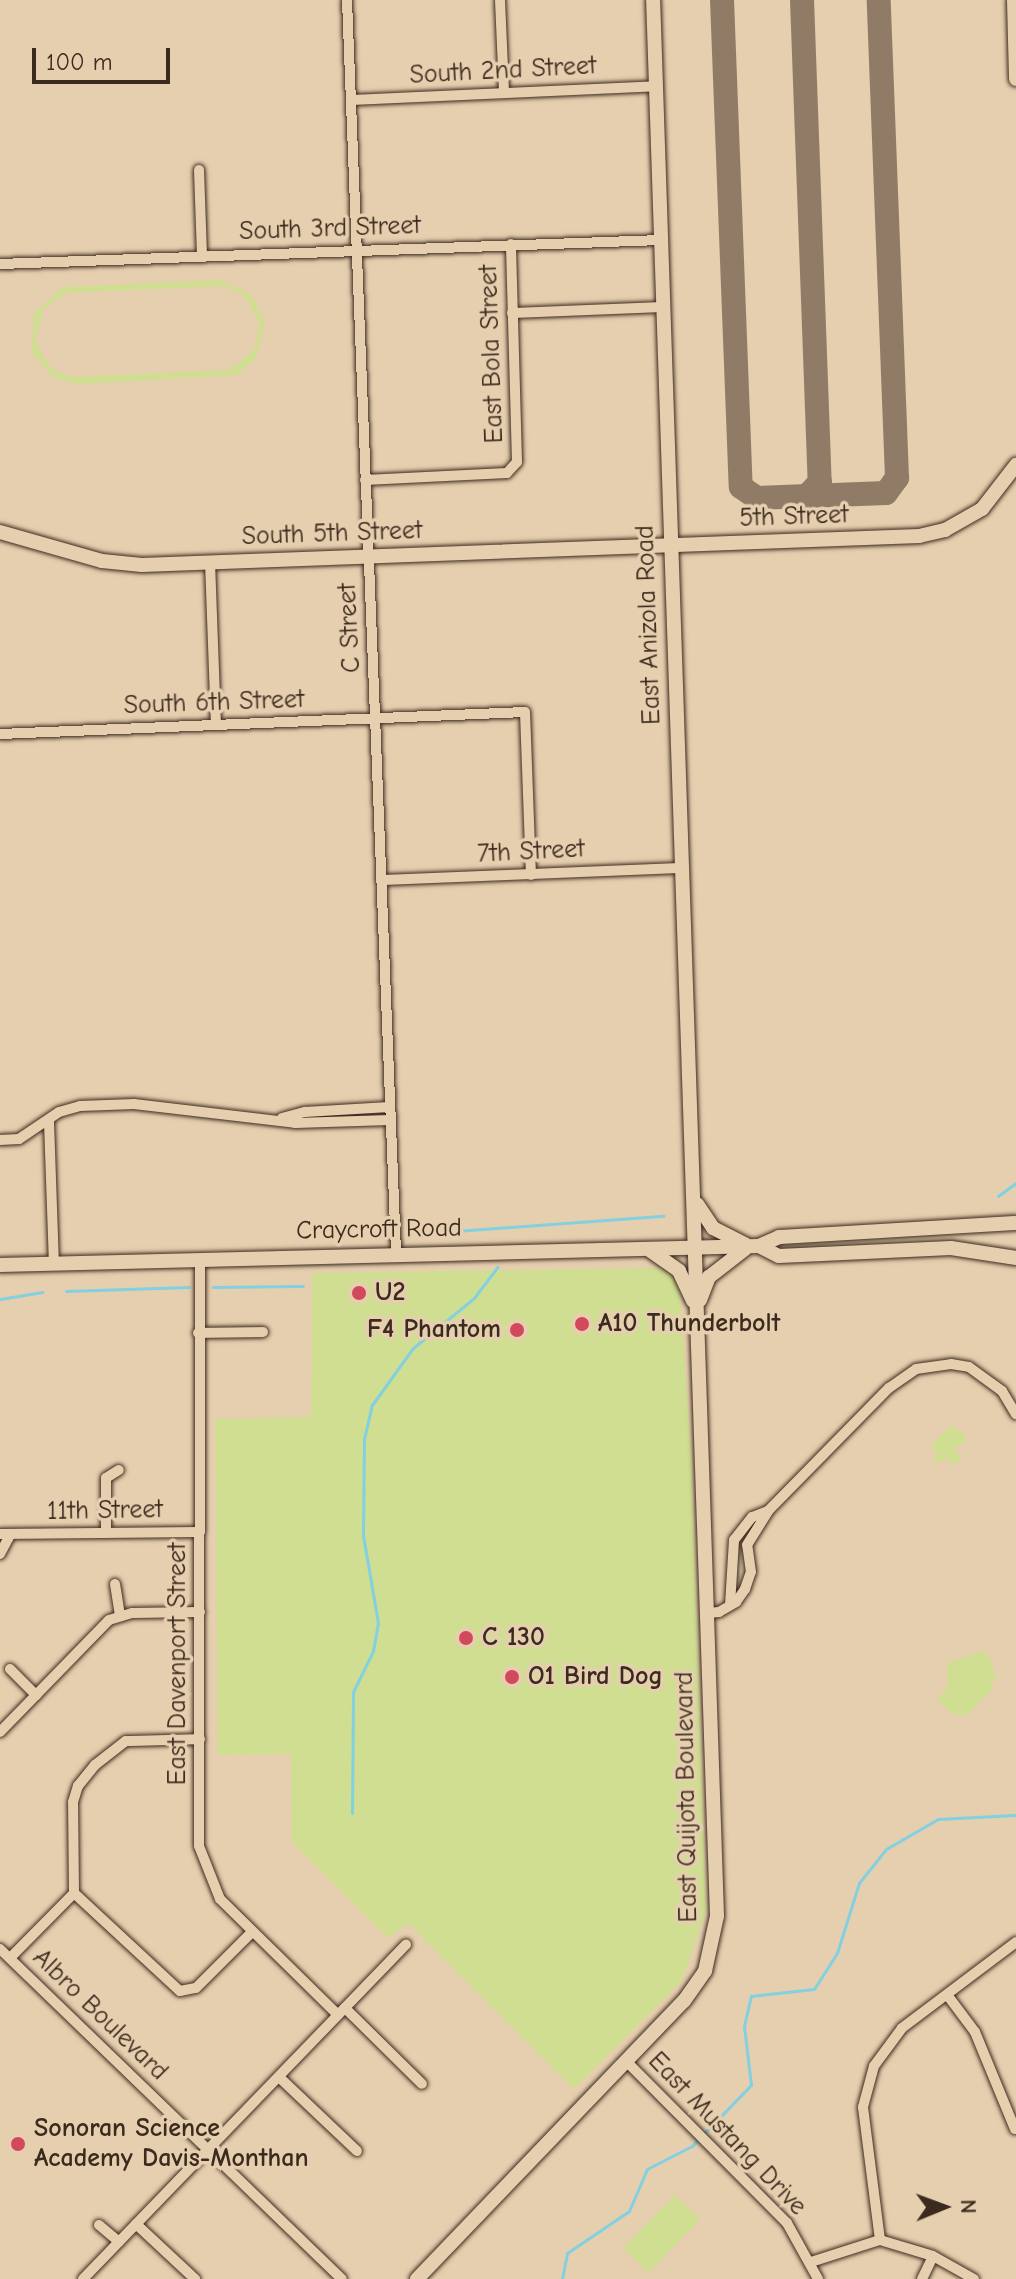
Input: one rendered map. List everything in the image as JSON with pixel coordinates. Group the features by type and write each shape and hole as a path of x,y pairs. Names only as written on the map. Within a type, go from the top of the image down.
{"street":[{"name":"C Street","path":"347,0 396,1253"},
{"path":"500,0 504,93"},
{"name":"East Anizola Road","path":"653,0 695,1248"},
{"path":"1014,0 1016,79"},
{"name":"South 2nd Street","path":"351,100 657,86"},
{"path":"199,170 202,255"},
{"name":"South 3rd Street","path":"0,264 662,240"},
{"name":"East Bola Street","path":"365,480 507,473 517,462 511,244"},
{"path":"512,313 664,307"},
{"name":"5th Street","path":"670,544 919,536 945,530 982,509 1016,465"},
{"name":"South 5th Street","path":"0,532 102,561 210,562 670,544"},
{"path":"210,562 216,724"},
{"name":"South 6th Street","path":"0,734 525,712 531,875"},
{"name":"7th Street","path":"382,880 681,868"},
{"path":"0,1140 19,1139 73,1107 126,1104 199,1116 280,1119 295,1123 390,1120"},
{"path":"280,1119 305,1112 389,1107"},
{"path":"49,1122 54,1263"},
{"path":"693,1192 710,1226 779,1256 951,1248 1016,1258"},
{"path":"697,1309 709,1277 754,1246 779,1237 1016,1223"},
{"name":"Craycroft Road","path":"0,1265 754,1246"},
{"name":"East Quijota Boulevard","path":"417,2279 627,2062 684,2001 705,1971 717,1916 695,1248"},
{"path":"648,1249 679,1271 697,1309"},
{"name":"East Davenport Street","path":"200,1259 203,1865 220,1899 252,1932 422,2084"},
{"path":"198,1333 263,1332"},
{"path":"708,1613 730,1605 749,1580 747,1545 768,1511 889,1388 916,1369 941,1364 969,1367 1002,1391 1016,1414"},
{"path":"106,1533 106,1478 119,1470"},
{"path":"730,1605 734,1540 752,1517 768,1511"},
{"name":"11th Street","path":"0,1554 5,1535 200,1532"},
{"path":"115,1584 120,1615"},
{"path":"0,1732 109,1620 120,1615 200,1612"},
{"path":"10,1669 36,1695"},
{"path":"10,1958 74,1893 73,1802 82,1780 126,1741 200,1739"},
{"path":"74,1893 180,1991 196,1988 252,1932"},
{"path":"880,2240 866,2135 868,2088 874,2066 902,2028 1016,1942"},
{"path":"83,2279 406,1945"},
{"name":"Albro Boulevard","path":"0,1949 342,2279"},
{"path":"948,1996 975,2032 1015,2129"},
{"name":"East Mustang Drive","path":"627,2062 787,2223 818,2279"},
{"path":"280,2078 357,2151"},
{"path":"136,2224 195,2279"},
{"path":"99,2225 119,2242"},
{"path":"811,2262 880,2240 933,2256 974,2279"},
{"path":"922,2279 933,2256"}],"green space":[{"path":"220,280 252,295 265,323 256,359 236,375 77,384 53,377 31,352 34,313 63,287","holes":["225,286 246,297 260,325 254,351 229,370 70,377 51,368 35,342 43,309 66,293"]},
{"path":"655,1268 671,1272 680,1294 691,1450 706,1911 681,1982 574,2089 408,1923 388,1938 292,1842 291,1754 218,1755 215,1419 311,1417 312,1273"},
{"path":"950,1426 964,1433 965,1442 956,1447 961,1463 949,1463 949,1458 932,1464 937,1455 932,1445"},
{"path":"986,1650 996,1674 991,1690 965,1716 953,1714 937,1699 947,1689 947,1663"},
{"path":"675,2195 700,2219 649,2273 624,2248"}],"waterway":[{"path":"998,1196 1016,1183"},
{"path":"443,1232 663,1216"},
{"path":"352,1813 353,1692 373,1651 378,1623 363,1535 364,1439 372,1405 413,1348 474,1298 497,1267"},
{"path":"213,1287 303,1286"},
{"path":"66,1291 189,1287"},
{"path":"0,1299 42,1292"},
{"path":"562,2279 567,2253 629,2211 647,2169 692,2146 751,2085 744,2026 751,1996 814,1989 837,1953 859,1883 886,1849 938,1819 1016,1815"}],"taxiway":[{"path":"722,0 741,487 757,498 886,493 897,478 879,0"},
{"path":"802,0 820,482 807,496"}],"place":[{"name":"U2","path":"359,1293"},
{"name":"A10 Thunderbolt","path":"582,1324"},
{"name":"F4 Phantom","path":"517,1330"},
{"name":"C 130","path":"466,1638"},
{"name":"O1 Bird Dog","path":"512,1677"},
{"name":"Sonoran Science Academy Davis-Monthan","path":"18,2144"}]}
